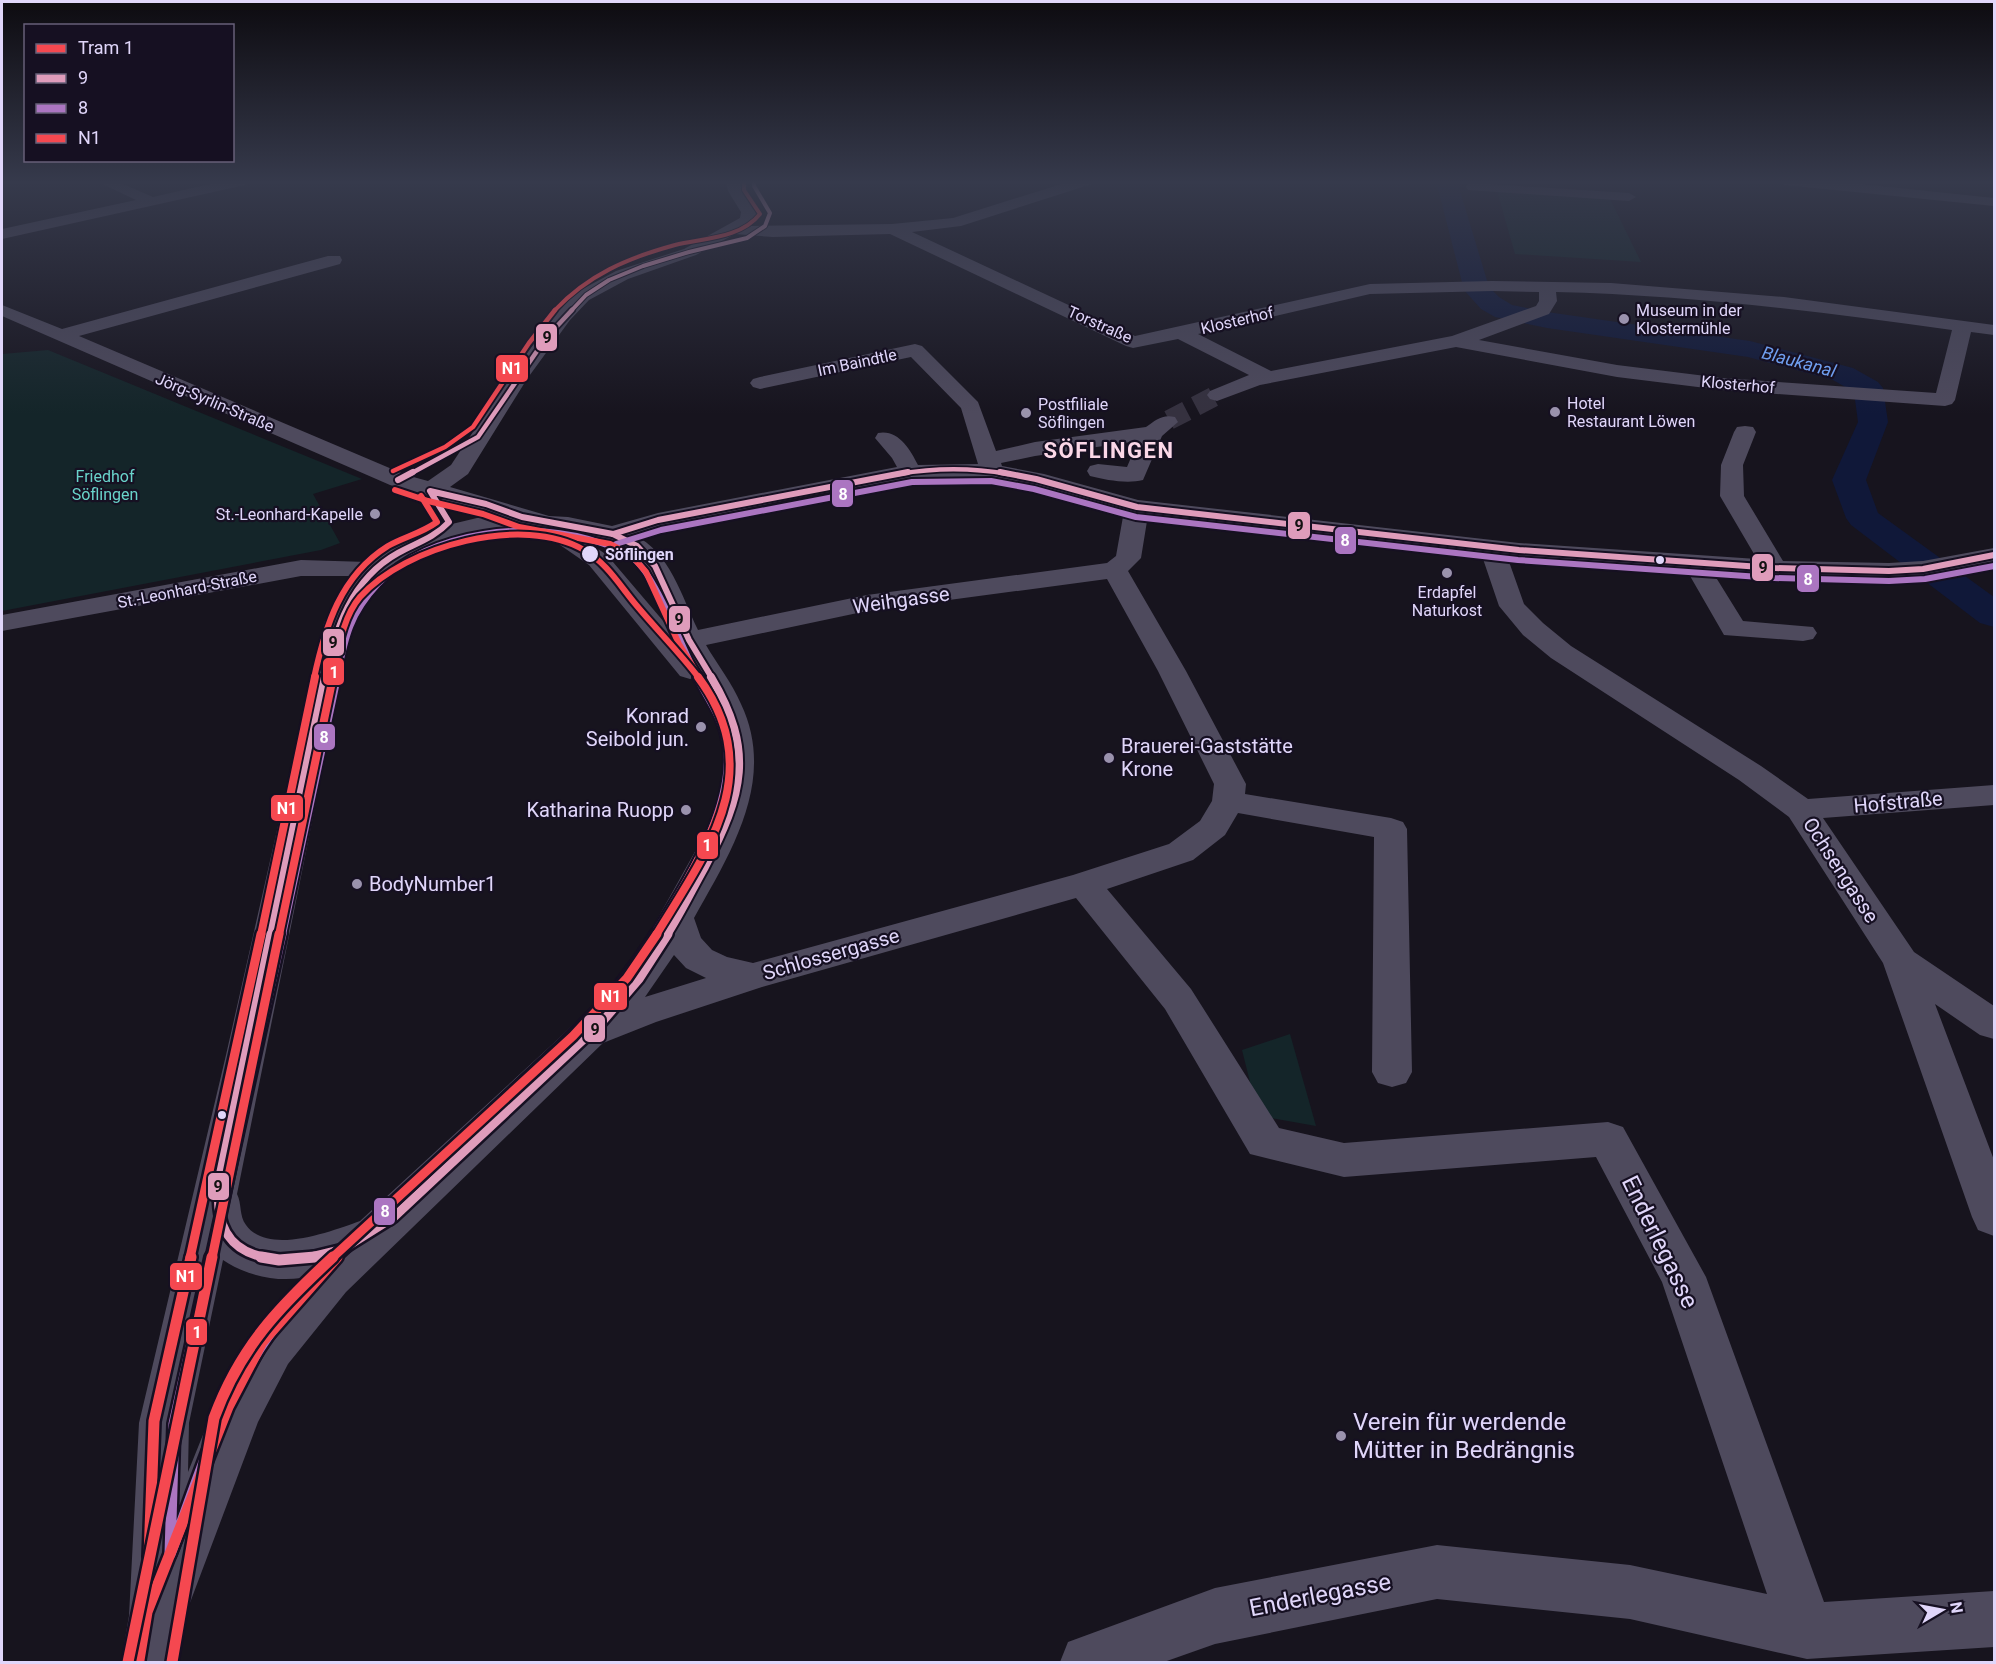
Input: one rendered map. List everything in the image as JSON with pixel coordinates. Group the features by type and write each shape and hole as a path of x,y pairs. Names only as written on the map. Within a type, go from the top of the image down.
{"street":[{"path":"440,534 449,522 430,491 460,469 479,436 539,351 583,296 622,275 670,259"},
{"name":"Torstraße","path":"955,259 1133,342 1180,333"},
{"path":"61,335 334,260"},
{"path":"1507,268 1514,286"},
{"name":"Klosterhof","path":"1180,333 1370,289 1492,286 1611,288 1784,302 1995,330"},
{"name":"Klosterhof","path":"1180,333 1268,377 1456,341 1544,310 1548,301 1547,286"},
{"name":"Jörg-Syrlin-Straße","path":"2,309 398,480 430,491 486,504 542,521"},
{"name":"Klosterhof","path":"1456,341 1617,371 1722,384 1945,400 1963,325"},
{"name":"Im Baindtle","path":"760,383 915,350 971,406 990,465"},
{"path":"1217,395 1254,380 1268,377"},
{"path":"613,534 670,518 844,483 911,472 990,465 1035,449 1160,427 1134,475 1098,471"},
{"path":"1745,432 1732,465 1732,496 1775,568"},
{"path":"398,480 479,436"},
{"path":"886,438 902,455 911,472"},
{"path":"990,465 1137,507 1492,548 1775,568 1889,571 1948,565 1995,555"},
{"path":"1137,507 1121,564 1223,768 1230,784 1228,801 1391,829 1392,1072"},
{"path":"197,1516 214,1418 229,1378 244,1353 278,1311 341,1249 573,1036 607,1000 634,968 659,930 696,865 725,801 730,776 729,740 726,725 712,696 598,560 542,521"},
{"path":"153,1639 164,1423 219,1181 333,639 346,603 373,570 408,547 440,534 498,522 542,521 591,528 613,534 637,546 655,566 689,640 728,704 739,744 740,771 735,800 723,832 677,919 639,979 596,1027"},
{"name":"Ochsengasse","path":"1492,548 1512,606 1533,629 1561,652 1750,773 1801,810 1901,961 1995,1217"},
{"path":"1694,562 1734,629 1803,633"},
{"name":"Weihgasse","path":"689,640 867,603 1121,564"},
{"name":"St.-Leonhard-Straße","path":"2,623 301,568 330,567 373,570"},
{"name":"Hofstraße","path":"1801,810 1995,795"},
{"name":"Schlossergasse","path":"394,1217 596,1027 753,976 1084,884 1180,852 1214,828 1228,801"},
{"name":"Enderlegasse","path":"1084,884 1178,999 1265,1142 1344,1160 1608,1139 1683,1277 1807,1631"},
{"path":"677,919 685,945 697,958 710,965 753,976"},
{"path":"1901,961 1995,1025"},
{"path":"219,1181 217,1212 225,1233 231,1242 249,1253 263,1257 294,1259 341,1249 373,1233 394,1217"},
{"path":"153,1639 237,1413 272,1348 314,1294 394,1217"},
{"name":"Enderlegasse","path":"1088,1662 1215,1616 1437,1572 1630,1592 1807,1631 1995,1619"}],"green space":[{"path":"1588,259 1639,259 1641,262"},
{"name":"Friedhof Söflingen","path":"48,350 362,479 313,494 340,543 321,550 2,611 2,354"},
{"path":"1290,1034 1316,1126 1271,1118 1254,1098 1242,1050"}],"waterway":[{"name":"Blaukanal","path":"1468,259 1477,290 1490,303 1504,311 1547,320 1750,349 1843,374 1868,388 1873,422 1849,480 1863,518 1994,615"}],"tunnel":[{"path":"1169,420 1217,395"}],"tram line":[{"name":"1","path":"128,1662 340,642 348,618 360,597 402,564 460,542 521,535 550,537 574,545 592,555 607,569 682,657 713,699 726,727 731,754 729,784 720,818 705,850 658,933 634,969 612,995 573,1036 292,1295 244,1353 226,1385 214,1418 172,1662"}],"transit line":[{"name":"N1","path":"393,471 456,441 473,427 540,329 563,301 591,278 630,259"},
{"name":"9","path":"398,480 478,437 546,338 586,295 609,280 667,259"},
{"name":"9","path":"613,534 658,520 845,483 911,472 951,470 992,471 1036,479 1137,507 1519,550 1775,568 1889,571 1923,569 1994,555"},
{"name":"8","path":"616,544 661,530 912,482 991,481 1034,489 1136,517 1518,560 1774,578 1889,581 1925,579 1994,566"},
{"name":"N1","path":"139,1660 147,1612 201,1472 228,1407 262,1342 323,1270 563,1044 616,991 644,953 668,914 713,828 725,798 729,758 718,709 679,644 646,572 631,555 610,544 519,527 483,514 428,501 395,490"},
{"name":"9","path":"430,491 486,504 522,517 613,534 637,546 655,566 689,640 727,704 739,745 740,771 735,800 723,832 677,919 639,979 601,1023 394,1217 376,1230 350,1246 313,1258 296,1260 262,1258 234,1244 224,1231 218,1213 219,1181 330,655 346,610 361,584 384,562 432,537 449,522 430,491"},
{"name":"N1","path":"149,1557 154,1421 236,1053 323,637 340,596 366,562 390,545 437,522 421,496"},
{"name":"8","path":"511,531 546,531 584,537 619,549 644,569 683,650 722,723 729,769 720,812 678,896 638,963 618,989 584,1025 341,1252 281,1317 251,1361 227,1407 170,1554 174,1424 256,1057 348,627 363,603 379,584 396,568 415,556 459,540 511,531"}],"place":[{"name":"Museum in der Klostermühle","path":"1624,319"},
{"name":"Hotel Restaurant Löwen","path":"1555,412"},
{"name":"Postfiliale Söflingen","path":"1026,413"},
{"name":"St.-Leonhard-Kapelle","path":"375,514"},
{"name":"Söflingen","path":"590,554"},
{"name":"Erdapfel Naturkost","path":"1447,573"},
{"name":"Konrad Seibold jun.","path":"701,727"},
{"name":"Brauerei-Gaststätte Krone","path":"1109,758"},
{"name":"Katharina Ruopp","path":"686,810"},
{"name":"BodyNumber1","path":"357,884"},
{"name":"Verein für werdende Mütter in Bedrängnis","path":"1341,1436"}],"district":[{"name":"SÖFLINGEN","path":"1109,450"}]}
